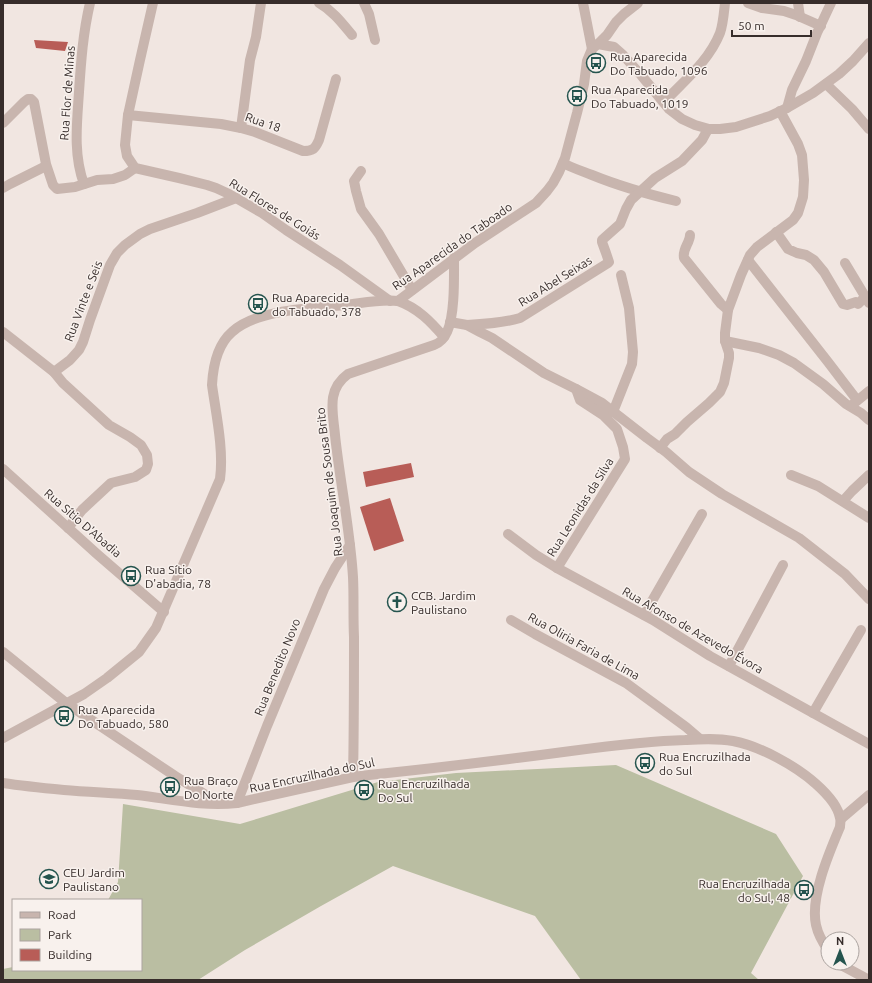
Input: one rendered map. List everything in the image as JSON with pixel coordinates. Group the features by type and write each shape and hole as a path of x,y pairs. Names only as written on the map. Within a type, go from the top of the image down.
{"street":[{"name":"Rua Flor de Minas","path":"84,184 78,165 76,150 76,124 83,42 90,3"},
{"path":"3,123 28,99 31,99 34,102 46,166 52,185 57,188 75,187 97,180 113,179 125,175 136,168 127,156 125,145 128,115 153,3"},
{"path":"241,128 250,60 262,3"},
{"path":"319,3 334,14 352,35"},
{"path":"364,3 369,14 375,40"},
{"path":"583,3 595,46"},
{"path":"595,46 607,35 616,22 638,3"},
{"path":"664,102 708,55 720,34 725,3"},
{"path":"748,3 770,10 790,13 821,26"},
{"path":"798,3 800,17"},
{"path":"660,448 667,439 675,434 720,392 724,383 729,358 729,349 725,341 728,310 741,275 750,255 757,247 793,220 798,213 803,196 804,180 802,155 784,110 831,3"},
{"path":"595,46 614,47 641,75 669,109 682,119 708,129 720,129 736,127 760,120 784,110 826,84 853,61 869,42"},
{"name":"Rua Aparecida do Taboado","path":"3,738 84,694 107,678 139,652 156,628 220,479 221,451 212,375 215,359 225,339 240,326 250,321 277,313 394,301 412,290 454,258 536,203 553,183 563,163 578,113 587,61 595,46"},
{"name":"Rua 18","path":"128,115 221,124 255,132 303,151 309,151 316,147 319,140 336,79"},
{"path":"826,84 852,109 869,129"},
{"path":"640,192 662,173 682,161 702,140 708,129"},
{"path":"563,163 601,179 640,192 676,201"},
{"path":"3,188 46,166"},
{"name":"Rua Flores de Goiás","path":"136,168 216,188 236,198 262,213 394,301 406,304 420,312 444,337"},
{"path":"361,171 354,181 361,209 379,234 412,290"},
{"name":"Rua Abel Seixas","path":"467,325 494,323 520,318 608,263 609,262 602,240 620,224 631,200 640,192"},
{"name":"Rua Vinte e Seis","path":"54,372 70,360 79,350 110,265 117,253 125,245 132,239 150,229 236,198"},
{"path":"776,232 788,249 806,255 814,260 824,272 843,304 847,305 856,302 858,304 867,300 845,263"},
{"path":"690,235 689,241 683,252 684,258 721,304 728,310"},
{"path":"444,337 450,322 454,258"},
{"path":"748,260 828,362 854,403 869,420"},
{"path":"614,412 632,364 633,352 629,308 621,275"},
{"path":"450,322 467,325 492,338 544,373 602,403 689,472 722,494 799,538 845,574 869,599"},
{"path":"3,332 54,372 109,425 141,445 147,455 148,464 146,470 134,477 111,483 82,510 68,528"},
{"name":"Rua Joaquim de Sousa Brito","path":"353,777 353,576 336,446 332,398 334,390 338,384 348,374 437,344 444,337"},
{"path":"725,341 759,348 779,355 794,363 823,384 846,404 854,403 869,391"},
{"name":"Rua Leonidas da Silva","path":"557,568 625,459 617,428 603,415 580,400 576,389"},
{"name":"Rua Sítio D'Abadia","path":"3,469 164,612"},
{"path":"791,475 818,486 869,518"},
{"path":"843,501 869,475"},
{"path":"644,615 702,514"},
{"name":"Rua Afonso de Azevedo Évora","path":"508,534 536,555 581,582 644,615 710,656 869,744"},
{"name":"Rua Benedito Novo","path":"237,803 318,602 335,568 350,545"},
{"path":"729,666 783,565"},
{"name":"Rua Oliria Faria de Lima","path":"511,620 626,683 686,726 700,739"},
{"path":"813,714 861,630"},
{"path":"3,652 66,703 175,776 220,804"},
{"name":"Rua Encruzilhada do Sul","path":"3,784 125,794 201,803 237,803 353,777 620,745 673,740 714,739 734,741 745,744 780,760 797,770 825,792 841,819"},
{"path":"820,938 816,925 815,912 821,877 840,827 841,819 869,795"},
{"path":"852,971 869,980"}],"green space":[{"path":"616,765 776,834 803,876 751,973 759,980 581,980 535,916 393,866 245,950 198,980 3,980 3,969 12,967 12,971 142,971 142,899 109,899 118,882 123,804 240,824 378,782 456,773"}],"building":[{"path":"34,40 68,42 65,51 36,48"},
{"path":"411,463 414,477 366,487 363,472"},
{"path":"390,498 404,541 374,551 360,507"}],"place":[{"name":"Rua Aparecida Do Tabuado, 1096","path":"596,63"},
{"name":"Rua Aparecida Do Tabuado, 1019","path":"577,96"},
{"name":"Rua Aparecida do Tabuado, 378","path":"258,304"},
{"name":"Rua Sítio D'abadia, 78","path":"131,576"},
{"name":"CCB. Jardim Paulistano","path":"397,602"},
{"name":"Rua Aparecida Do Tabuado, 580","path":"64,716"},
{"name":"Rua Encruzilhada do Sul","path":"645,763"},
{"name":"Rua Braço Do Norte","path":"170,787"},
{"name":"Rua Encruzilhada Do Sul","path":"364,790"},
{"name":"CEU Jardim Paulistano","path":"49,879"},
{"name":"Rua Encruzilhada do Sul, 48","path":"804,890"}]}
